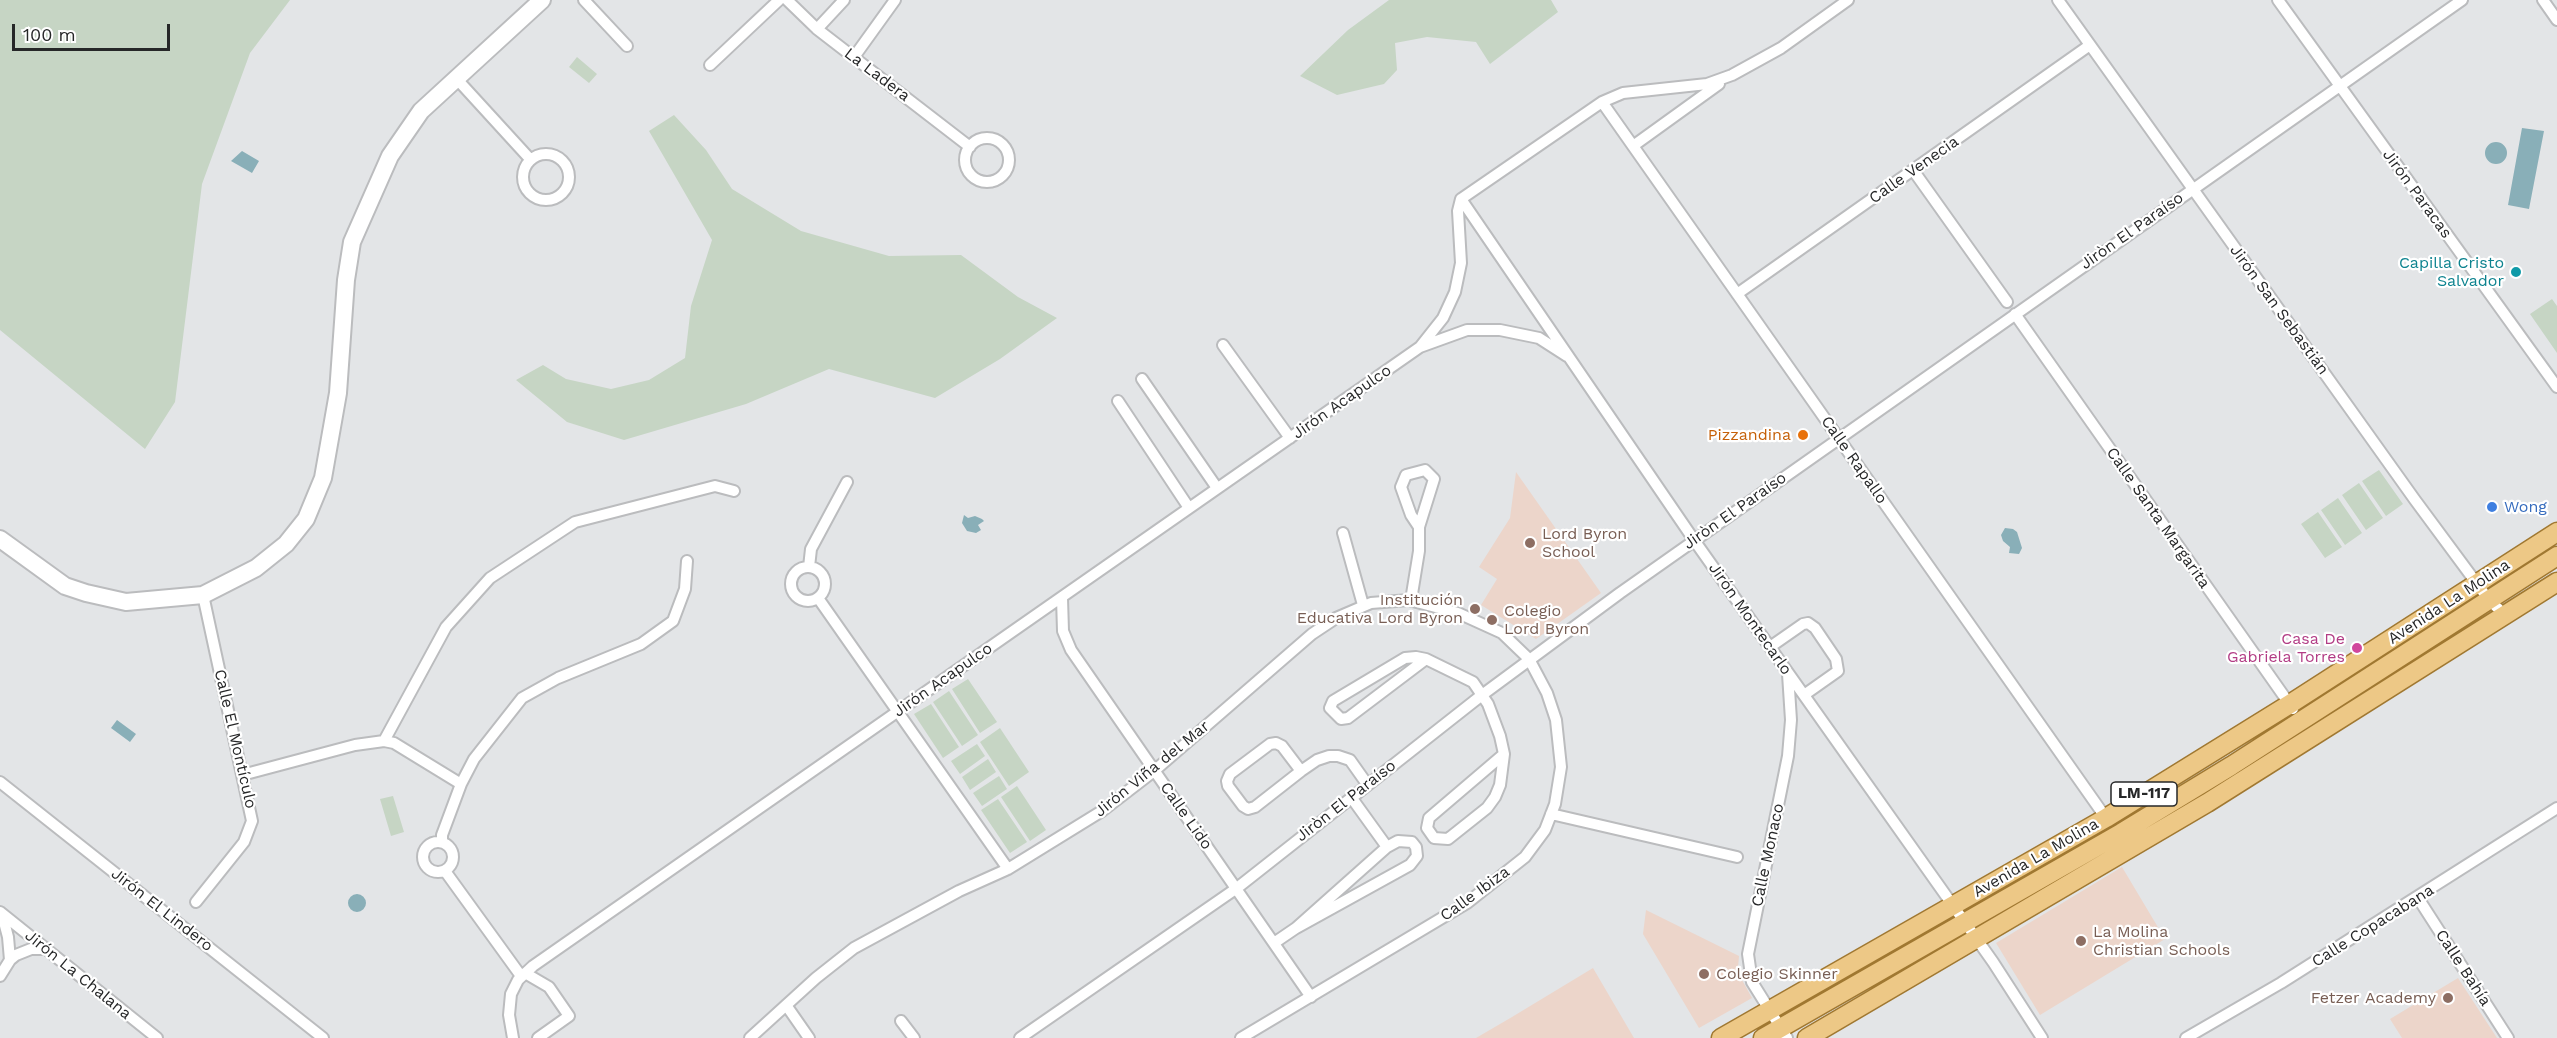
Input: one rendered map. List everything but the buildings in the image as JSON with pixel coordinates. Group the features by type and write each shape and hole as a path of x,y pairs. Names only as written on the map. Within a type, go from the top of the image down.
{"main road":[{"name":"Avenida La Molina","path":"1720,1038 2106,818 2290,704 2557,532"},
{"name":"Avenida La Molina","path":"1763,1038 1784,1033 1964,924 2131,827 2301,721 2557,556"},
{"name":"LM-117","path":"1807,1038 2207,803 2557,582"}],"street":[{"path":"0,539 65,586 86,594 126,602 203,595 256,568 286,543 306,519 326,465 338,393 346,280 352,242 390,156 421,111 455,77 542,0"},
{"path":"584,0 627,46"},
{"path":"711,65 779,0"},
{"name":"La Ladera","path":"787,0 817,29 970,147"},
{"path":"817,29 844,0"},
{"path":"854,57 895,0"},
{"path":"1633,146 1732,75 1781,48 1848,0"},
{"name":"Jirón San Sebastián","path":"2058,0 2415,500 2489,600 2505,615"},
{"name":"Jirón Paracas","path":"2278,0 2557,387"},
{"name":"Jiròn El Paraíso","path":"1020,1038 1237,888 1482,694 1694,540 2462,0"},
{"path":"2542,0 2557,20"},
{"name":"Calle Venecia","path":"1737,294 2090,45"},
{"path":"1461,199 1602,102 1623,93 1707,84 1732,75"},
{"path":"455,77 530,159"},
{"name":"Calle Rapallo","path":"1602,102 2106,818"},
{"path":"985,139 1001,144 1009,159 1004,174 989,182 973,177 965,162 970,147 985,139"},
{"path":"544,153 560,157 569,170 570,179 563,193 557,198 542,200 529,193 522,180 523,172 530,159 544,153"},
{"path":"1913,170 2007,302"},
{"name":"Jirón Acapulco","path":"1420,347 1443,318 1455,292 1461,263 1458,211 1461,199"},
{"name":"Jirón Montecarlo","path":"1461,199 1694,540 1964,924 1994,962 2042,1038"},
{"name":"Calle Santa Margarita","path":"2015,314 2301,721"},
{"name":"Jirón Acapulco","path":"523,975 1420,347 1467,330 1500,330 1539,339 1569,357"},
{"path":"1223,345 1290,438"},
{"path":"1142,379 1217,488"},
{"path":"1118,401 1189,508"},
{"path":"1409,600 1419,551 1419,528 1434,479 1425,470 1409,474 1402,480 1401,487 1411,515 1419,528"},
{"path":"809,567 811,549 847,482"},
{"path":"384,741 446,627 490,578 575,522 715,486 734,491"},
{"path":"1343,533 1364,605"},
{"path":"442,842 461,784 474,759 522,699 558,678 641,644 673,621 685,590 687,561"},
{"path":"809,567 819,571 825,579 824,590 818,598 802,600 792,589 795,574 809,567"},
{"name":"Calle El Montículo","path":"196,902 249,832 252,815 203,595"},
{"name":"Calle Lido","path":"1062,597 1062,626 1067,643 1311,997"},
{"path":"818,598 1008,869"},
{"name":"Jirón Viña del Mar","path":"750,1038 854,948 940,901 1008,869 1102,811 1154,771 1312,634 1336,618 1364,605 1409,600 1458,613 1502,633 1529,659"},
{"path":"1770,647 1803,624 1808,623 1815,628 1836,659 1838,671 1804,695"},
{"path":"1426,659 1348,718 1341,719 1330,708 1333,701 1405,658 1426,659 1473,682 1482,694 1500,736 1504,754 1500,785 1487,808 1448,839 1434,838 1427,828 1429,818 1504,754"},
{"name":"Calle Ibiza","path":"1241,1038 1467,903 1525,856 1545,830 1551,814 1561,767 1560,739 1546,693 1529,659"},
{"name":"Calle Monaco","path":"1784,1033 1752,982 1748,954 1788,756 1791,720 1788,673"},
{"path":"242,775 355,745 384,741 394,743 461,784"},
{"path":"1301,771 1282,746 1276,743 1270,744 1230,774 1227,781 1233,793 1248,809 1255,807 1317,760 1338,756 1350,760 1367,784"},
{"name":"Jirón El Lindero","path":"0,782 323,1038"},
{"path":"1351,797 1387,847"},
{"name":"Calle Copacabana","path":"2186,1038 2281,983 2557,808"},
{"path":"1551,814 1737,857"},
{"path":"1275,943 1296,928 1387,847 1406,840 1412,842 1417,856 1410,865 1296,928"},
{"path":"442,842 451,849 453,861 445,871 433,872 424,864 423,853 430,844 442,842"},
{"path":"445,871 523,975 549,987 569,1016 538,1038"},
{"name":"Calle Bahía","path":"2418,897 2508,1038"},
{"path":"1,913 8,936 9,960"},
{"name":"Jirón La Chalana","path":"1,913 156,1038"},
{"path":"0,976 9,960 23,952 47,949"},
{"path":"513,1038 509,1016 510,999 523,975"},
{"path":"786,1005 808,1038"},
{"path":"901,1021 914,1038"}],"shaded area":[{"name":"Lord Byron School","path":"1516,472 1601,593 1536,639 1481,605 1497,579 1479,567 1510,518"},
{"name":"La Molina Christian Schools","path":"2122,867 2165,939 2040,1015 1996,943"},
{"name":"Colegio Skinner","path":"1646,910 1739,956 1738,968 1752,998 1699,1028 1643,934"},
{"path":"1593,968 1634,1038 1476,1038 1512,1017"},
{"name":"Fetzer Academy","path":"2458,978 2497,1038 2402,1038 2390,1019"}],"green space":[{"path":"0,0 290,0 250,53 202,184 175,402 145,449 0,330"},
{"path":"1389,0 1551,0 1558,12 1490,64 1476,42 1427,37 1395,43 1397,70 1384,84 1337,95 1300,76 1348,30"},
{"path":"577,57 597,74 589,83 569,67"},
{"path":"674,115 706,150 732,189 801,231 889,256 961,255 1018,297 1057,318 1000,359 935,398 829,369 746,404 624,440 567,422 516,380 543,365 566,379 611,389 649,380 685,358 691,306 712,240 649,131"},
{"path":"2552,299 2557,306 2557,353 2530,314"},
{"path":"2379,470 2403,504 2386,516 2362,481"},
{"path":"2359,483 2383,518 2366,530 2342,495"},
{"path":"2338,498 2362,533 2345,545 2321,510"},
{"path":"2318,512 2342,547 2325,558 2301,524"},
{"path":"968,679 997,722 980,733 952,689"},
{"path":"949,691 978,735 962,746 933,702"},
{"path":"931,704 959,747 943,758 914,714"},
{"path":"1000,728 1029,772 1009,786 980,742"},
{"path":"977,744 985,756 960,774 951,761"},
{"path":"988,759 996,772 970,790 962,777"},
{"path":"999,776 1007,789 982,806 973,793"},
{"path":"1017,786 1046,830 1030,841 1001,797"},
{"path":"393,796 404,832 391,836 380,799"},
{"path":"998,799 1027,842 1010,853 981,810"}],"water":[{"path":"2522,128 2544,131 2529,209 2508,205"},
{"path":"2496,142 2504,145 2507,153 2504,161 2496,164 2488,161 2485,153 2488,145"},
{"path":"242,151 259,161 252,173 231,161"},
{"path":"964,515 968,518 975,516 982,519 984,521 978,525 981,530 976,533 967,531 962,523"},
{"path":"2005,528 2017,532 2022,548 2019,554 2009,553 2010,547 2003,541 2001,535"},
{"path":"117,720 136,734 130,742 111,728"},
{"path":"357,894 363,897 366,903 363,909 357,912 351,909 348,903 351,897"}],"place":[{"name":"Capilla Cristo Salvador","path":"2516,272"},
{"name":"Pizzandina","path":"1803,435"},
{"name":"Wong","path":"2492,507"},
{"name":"Lord Byron School","path":"1530,543"},
{"name":"Institución Educativa Lord Byron","path":"1475,609"},
{"name":"Colegio Lord Byron","path":"1492,620"},
{"name":"Casa De Gabriela Torres","path":"2357,648"},
{"name":"La Molina Christian Schools","path":"2081,941"},
{"name":"Colegio Skinner","path":"1704,974"},
{"name":"Fetzer Academy","path":"2448,998"}]}
